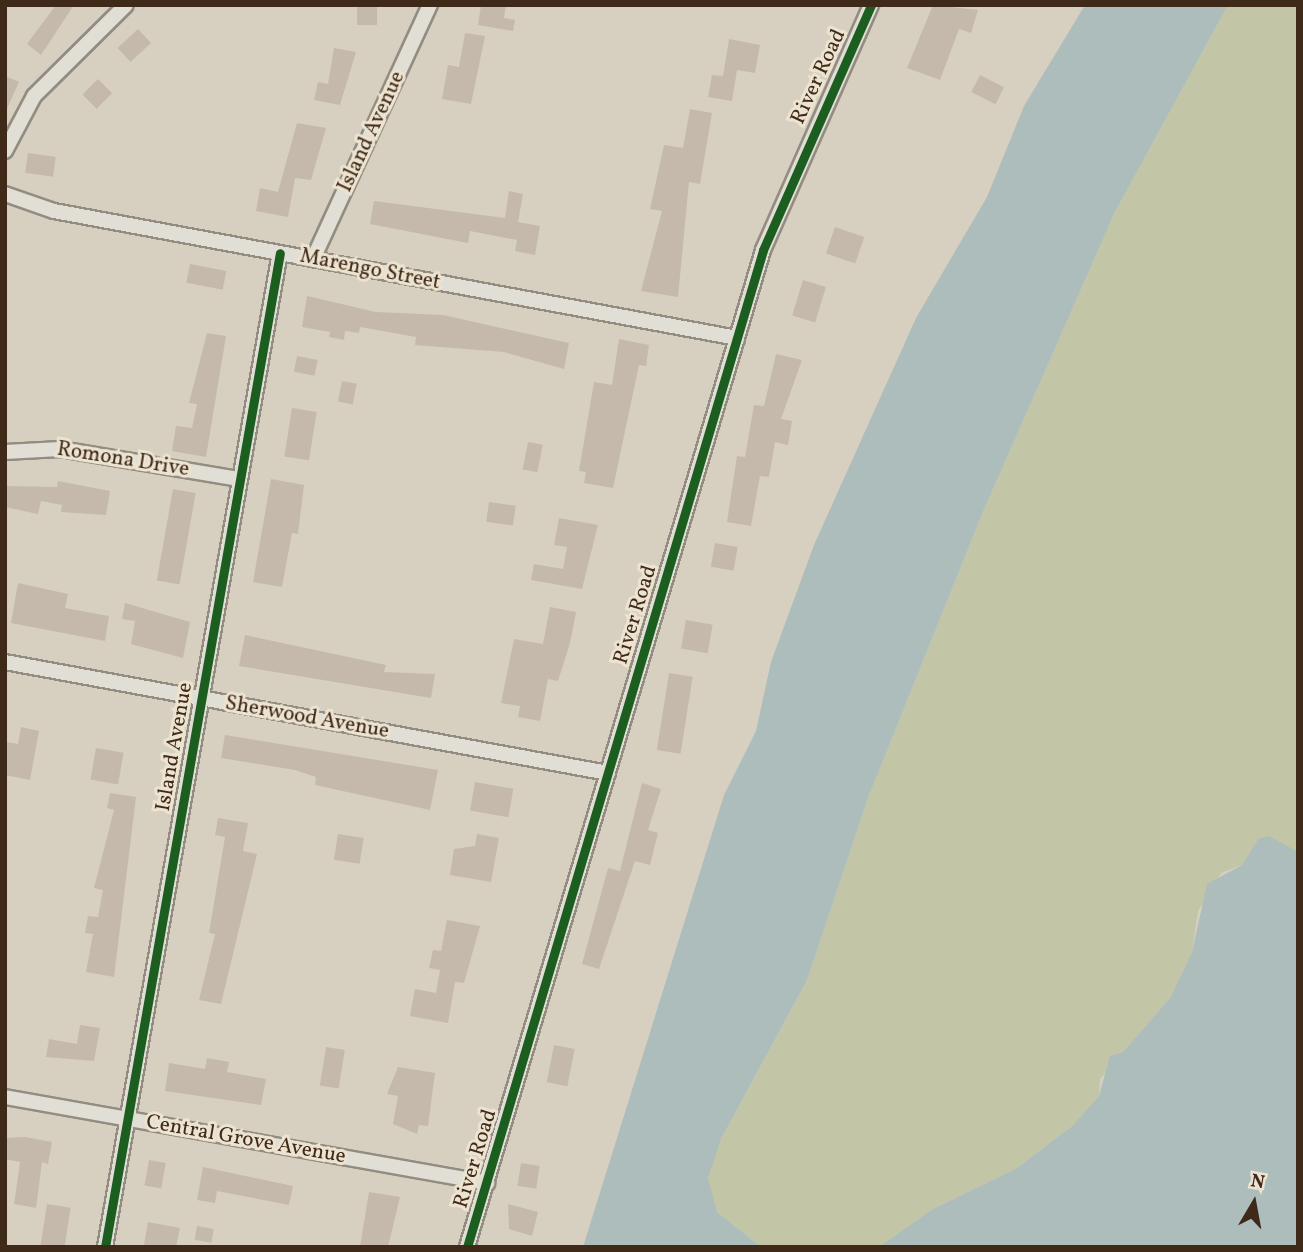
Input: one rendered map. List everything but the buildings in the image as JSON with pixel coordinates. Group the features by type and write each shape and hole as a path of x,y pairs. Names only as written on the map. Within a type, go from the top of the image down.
{"street":[{"path":"5,151 34,96 126,5"},
{"name":"Island Avenue","path":"313,259 430,5"},
{"name":"River Road","path":"467,1247 763,250 871,5"},
{"name":"Marengo Street","path":"5,194 54,211 737,338"},
{"name":"Island Avenue","path":"105,1247 280,253"},
{"name":"Romona Drive","path":"5,452 60,449 240,479"},
{"name":"Sherwood Avenue","path":"5,662 608,773"},
{"name":"Central Grove Avenue","path":"5,1097 488,1183"}],"green space":[{"path":"1228,5 1298,5 1298,852 1258,839 1242,865 1221,873 1198,911 1192,952 1170,998 1100,1079 1099,1096 1072,1126 1017,1168 931,1210 879,1247 761,1247 717,1212 707,1178 721,1139 807,980 868,798 982,514 1115,212"}],"shaded area":[{"path":"1085,5 1228,5 1115,212 982,514 868,798 807,980 721,1139 708,1178 717,1212 761,1247 583,1247 724,795 756,731 771,662 814,545 916,318 987,197 1024,106"},
{"path":"1269,836 1298,852 1298,1247 879,1247 931,1210 1017,1168 1072,1126 1099,1096 1110,1056 1123,1052 1170,998 1192,952 1207,884 1242,865 1258,839"}],"cycle path":[{"path":"467,1247 763,250 871,5"},
{"path":"105,1247 280,253"}]}
